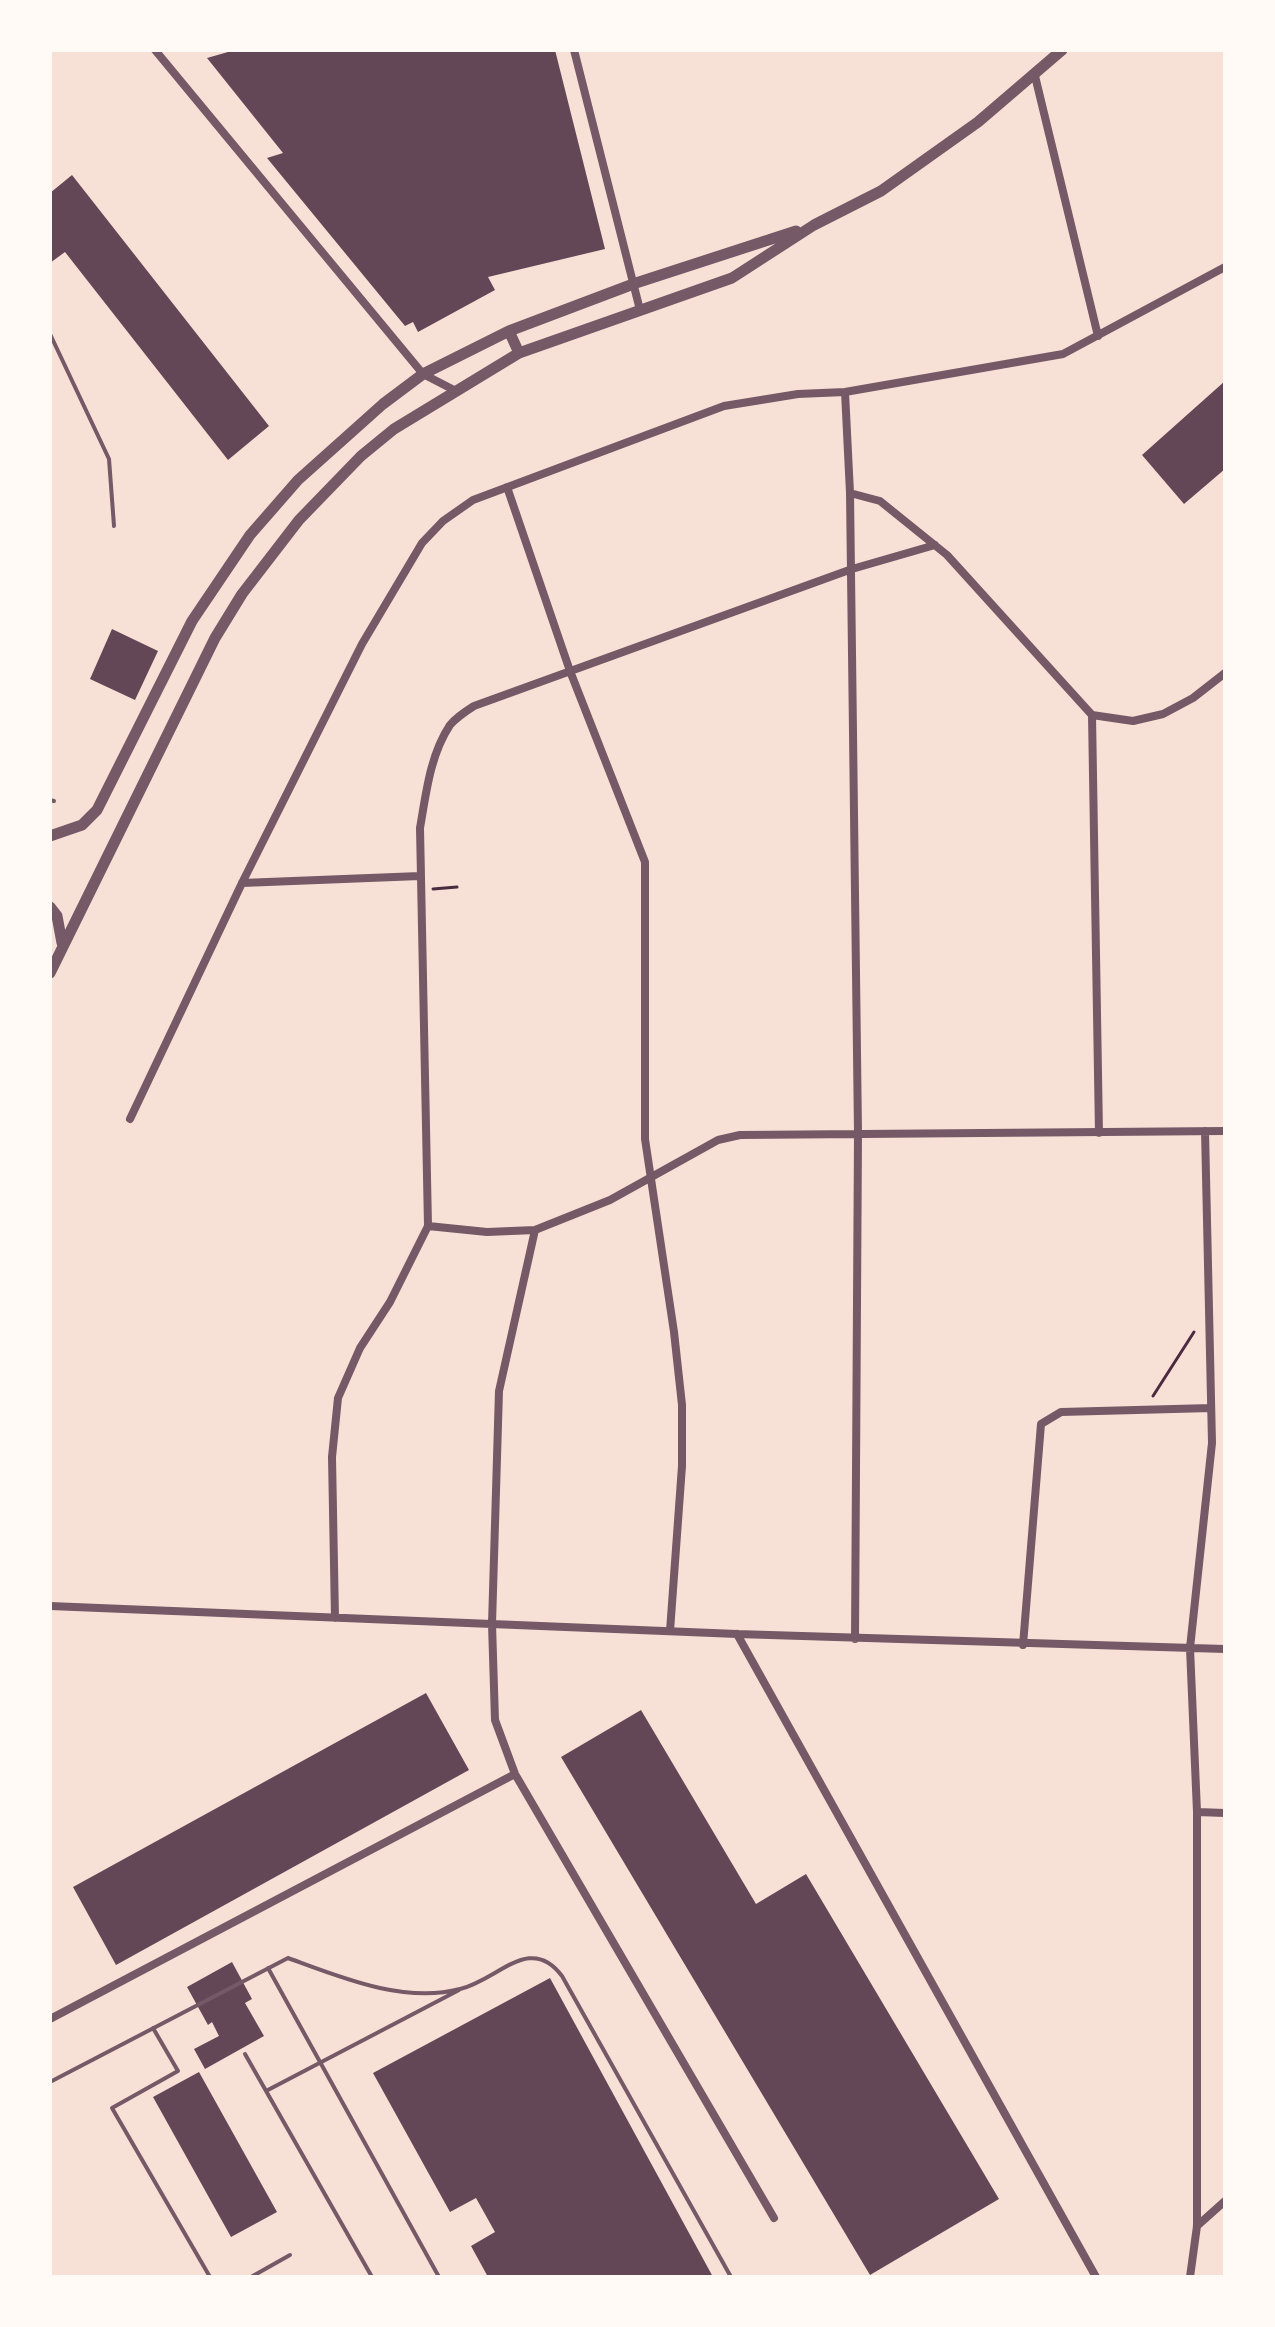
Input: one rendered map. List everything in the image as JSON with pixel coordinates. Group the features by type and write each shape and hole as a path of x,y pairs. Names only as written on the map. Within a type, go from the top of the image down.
{"street":[{"path":"155,50 423,374 456,391"},
{"path":"574,50 636,283 640,310"},
{"path":"50,973 215,638 242,594 299,520 361,456 394,429 519,353 732,278 814,225 881,191 978,122 1062,50"},
{"path":"1035,76 1098,336"},
{"path":"50,836 82,825 97,810 192,621 250,535 298,480 336,444 423,374 509,331 636,283 814,225"},
{"path":"130,1119 242,883 362,644 422,543 443,521 473,500 724,406 798,394 845,392 1063,354 1225,267"},
{"path":"509,331 519,353"},
{"path":"845,392 852,569 858,1133 855,1639"},
{"path":"507,487 570,671 645,862 645,1139 682,1405 682,1466 670,1631"},
{"path":"850,493 880,501 947,555 1092,715 1133,721 1163,714 1193,698 1225,673"},
{"path":"335,1618 332,1457 338,1398 360,1348 390,1302 428,1226 420,828 437,751 451,723 474,706 852,569 935,545"},
{"path":"1092,715 1099,1133"},
{"path":"242,883 420,876"},
{"path":"50,907 57,916 62,944"},
{"path":"1190,2277 1197,2226 1197,1812 1190,1648 1212,1443 1205,1131"},
{"path":"428,1226 487,1232 535,1230 610,1200 718,1140 740,1135 1225,1131"},
{"path":"535,1230 499,1391 492,1624 495,1720 515,1774 774,2218"},
{"path":"1023,1645 1041,1424 1061,1412 1211,1408"},
{"path":"50,1606 855,1639 1225,1649"},
{"path":"737,1634 1096,2277"},
{"path":"50,2019 515,1774"},
{"path":"1197,1812 1225,1813"},
{"path":"1197,2226 1225,2201"}],"lane":[{"path":"51,338 109,459 114,526"},
{"path":"266,2091 461,1989 527,1958 541,1957 553,1964 562,1976 731,2277"},
{"path":"50,2082 288,1958 324,1972 415,1994 461,1989"},
{"path":"268,1968 439,2277"},
{"path":"153,2028 178,2071 112,2108 210,2277"},
{"path":"245,2054 372,2277"},
{"path":"251,2277 290,2255"}],"path":[{"path":"420,890 457,887"},
{"path":"1145,1409 1209,1309"}],"building":[{"path":"235,50 555,50 605,249 488,277 495,290 418,332 413,322 405,326 267,158 283,153 207,58"},
{"path":"72,175 269,426 228,460 65,252 50,263 50,193"},
{"path":"1225,381 1225,469 1184,504 1142,455"},
{"path":"112,629 158,651 135,700 90,679"},
{"path":"426,1693 469,1770 116,1965 73,1887"},
{"path":"641,1710 756,1904 806,1874 999,2199 870,2275 561,1757"},
{"path":"232,1962 252,1999 245,2003 264,2036 205,2069 194,2049 219,2036 212,2022 208,2025 187,1987"},
{"path":"550,1978 713,2277 488,2277 471,2246 495,2232 476,2198 450,2212 373,2073"},
{"path":"199,2072 277,2212 231,2237 153,2097"}]}
